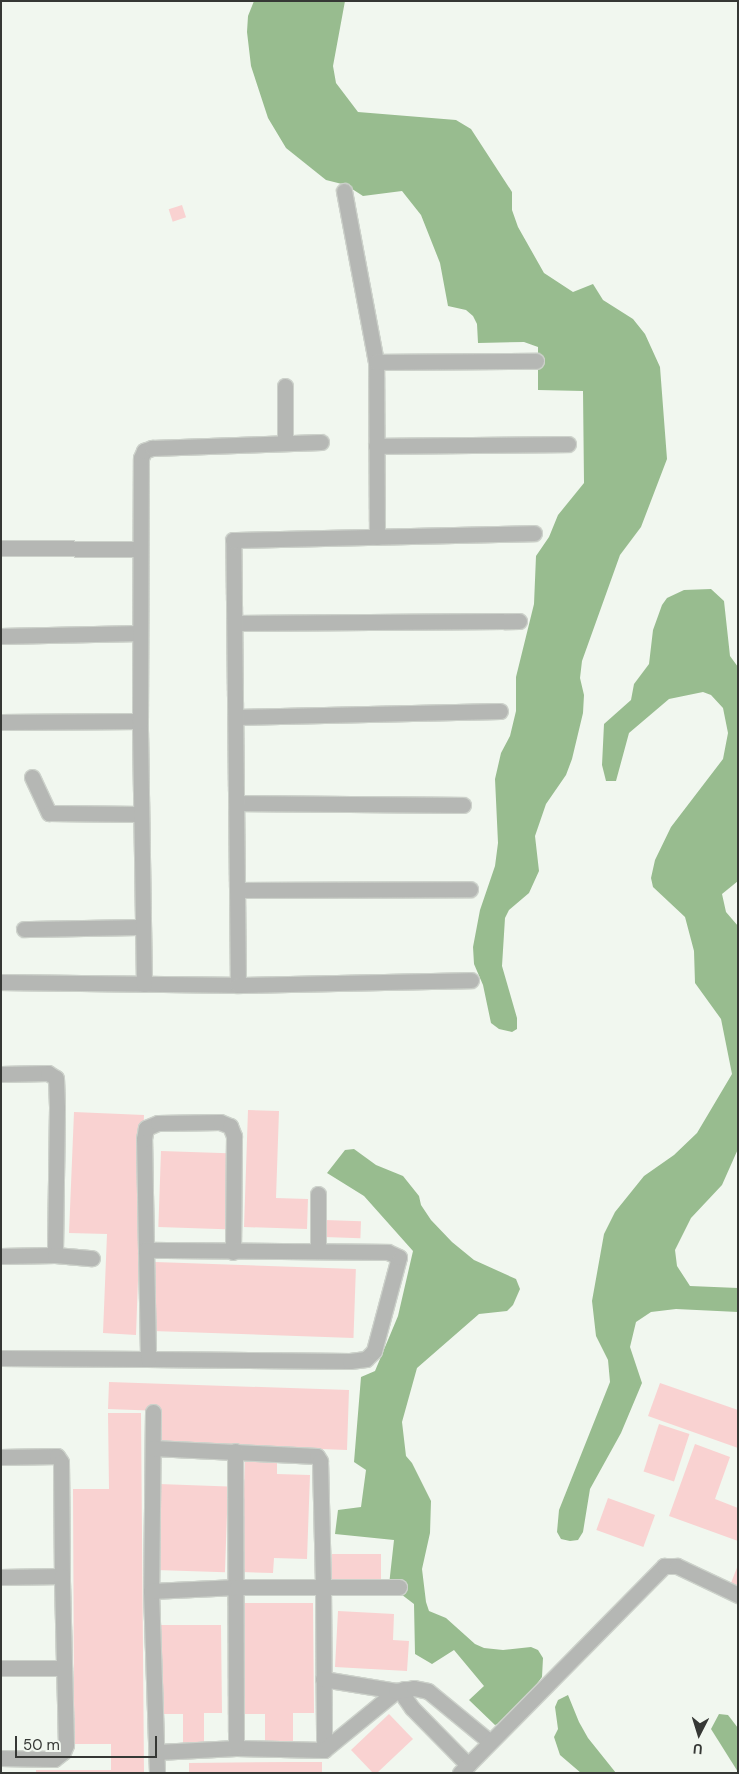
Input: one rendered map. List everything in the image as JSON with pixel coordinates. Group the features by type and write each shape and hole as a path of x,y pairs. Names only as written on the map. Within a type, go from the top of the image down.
{"street":[{"path":"344,190 376,362 377,536"},
{"path":"376,362 536,361"},
{"path":"285,386 285,443"},
{"path":"144,984 139,549 141,458 144,451 152,448 321,442"},
{"path":"376,446 568,444"},
{"path":"238,985 233,540 534,533"},
{"path":"1,548 139,549"},
{"path":"234,623 519,621"},
{"path":"1,636 140,633"},
{"path":"236,717 500,711"},
{"path":"1,722 140,721"},
{"path":"32,777 49,813 141,814"},
{"path":"237,803 462,804"},
{"path":"238,890 470,889"},
{"path":"24,929 143,926"},
{"path":"1,982 238,985 471,980"},
{"path":"1,1074 48,1073 56,1078 55,1255"},
{"path":"148,1360 144,1139 146,1128 158,1123 220,1122 230,1126 234,1136 233,1252"},
{"path":"318,1194 318,1251"},
{"path":"1,1358 350,1361 366,1359 372,1356 399,1257 388,1252 146,1250"},
{"path":"1,1256 55,1255 92,1258"},
{"path":"153,1412 151,1591 158,1752 157,1773"},
{"path":"152,1448 312,1455 319,1459 323,1587 324,1750"},
{"path":"235,1451 237,1587 236,1748"},
{"path":"1,1457 57,1456 61,1462 66,1744 63,1752 54,1759 1,1758"},
{"path":"400,1690 412,1708 464,1769 578,1655 611,1619 667,1565 677,1566 738,1595"},
{"path":"1,1577 62,1576"},
{"path":"151,1591 237,1587 399,1587"},
{"path":"1,1668 64,1668"},
{"path":"323,1679 400,1690 428,1691 490,1742"},
{"path":"158,1752 236,1748 324,1750 400,1690"}],"green space":[{"path":"254,1 345,1 333,66 336,83 358,112 456,120 471,129 512,192 512,210 518,227 544,273 573,292 593,284 603,300 633,319 645,334 660,367 667,459 641,527 620,555 582,661 580,678 584,695 583,713 572,759 566,775 546,804 535,836 539,871 529,893 509,910 505,918 502,966 517,1018 517,1029 512,1032 499,1029 491,1023 483,985 474,964 473,947 480,910 495,866 498,843 495,779 501,753 510,736 516,711 516,677 534,604 536,556 549,537 558,515 584,483 583,391 538,390 538,347 524,342 478,343 477,324 473,316 466,310 448,306 440,263 421,215 402,191 363,196 346,185 326,180 286,148 268,118 251,66 247,32 248,16"},
{"path":"711,589 724,601 730,656 738,667 738,881 722,894 726,912 738,926 738,1149 722,1185 691,1218 675,1250 677,1266 690,1286 738,1288 738,1312 676,1309 651,1312 636,1322 630,1347 642,1383 621,1433 590,1489 583,1532 578,1540 570,1541 561,1539 557,1532 559,1510 610,1382 608,1360 596,1336 592,1301 604,1234 615,1212 644,1176 674,1155 697,1133 732,1074 721,1019 695,983 694,951 685,917 653,887 651,878 655,860 671,827 723,759 728,733 723,708 711,695 703,692 669,699 629,733 616,781 606,781 602,765 604,724 631,700 634,684 649,664 653,630 662,605 667,598 684,590"},
{"path":"354,1149 376,1165 403,1176 419,1196 421,1205 431,1220 452,1242 474,1260 516,1279 520,1289 513,1305 507,1311 479,1314 417,1368 402,1422 406,1456 412,1463 431,1501 430,1533 422,1569 429,1611 446,1618 475,1644 484,1648 503,1650 531,1647 538,1650 543,1658 542,1677 511,1719 495,1725 469,1700 484,1686 454,1650 432,1664 415,1654 414,1604 389,1585 394,1540 335,1534 338,1510 361,1507 366,1470 354,1462 361,1377 375,1371 398,1316 413,1251 364,1196 327,1173 345,1150"},
{"path":"568,1695 588,1738 616,1773 581,1773 560,1755 554,1737 558,1729 555,1707 558,1700"},
{"path":"719,1714 728,1715 738,1728 738,1772 711,1729"}],"building":[{"path":"182,205 186,217 173,222 169,209"},
{"path":"248,1110 279,1111 276,1198 308,1199 307,1229 244,1227"},
{"path":"74,1112 144,1115 136,1335 103,1333 107,1234 69,1233"},
{"path":"161,1151 228,1153 225,1229 158,1227"},
{"path":"325,1220 361,1221 360,1238 324,1237"},
{"path":"155,1262 356,1269 353,1338 153,1331"},
{"path":"109,1382 349,1390 347,1450 160,1443 161,1411 108,1409"},
{"path":"660,1383 738,1410 738,1448 648,1416"},
{"path":"108,1413 141,1413 144,1773 36,1773 36,1770 111,1770 111,1744 75,1744 74,1701 73,1489 109,1489"},
{"path":"659,1424 689,1434 674,1481 644,1472"},
{"path":"695,1444 730,1457 715,1499 738,1508 738,1541 669,1516"},
{"path":"245,1461 277,1462 277,1474 310,1475 307,1559 274,1558 273,1573 241,1572"},
{"path":"159,1484 228,1486 225,1572 156,1570"},
{"path":"608,1498 655,1515 643,1547 596,1530"},
{"path":"332,1554 381,1554 381,1588 332,1588"},
{"path":"738,1565 738,1591 729,1588"},
{"path":"240,1603 313,1603 314,1713 293,1713 293,1744 265,1744 265,1714 241,1714"},
{"path":"338,1611 394,1614 393,1640 409,1641 407,1671 335,1667"},
{"path":"160,1625 221,1625 222,1713 204,1713 204,1744 183,1744 183,1714 161,1714"},
{"path":"389,1714 413,1739 377,1773 373,1773 351,1750"},
{"path":"322,1762 322,1773 189,1773 189,1763"}]}
